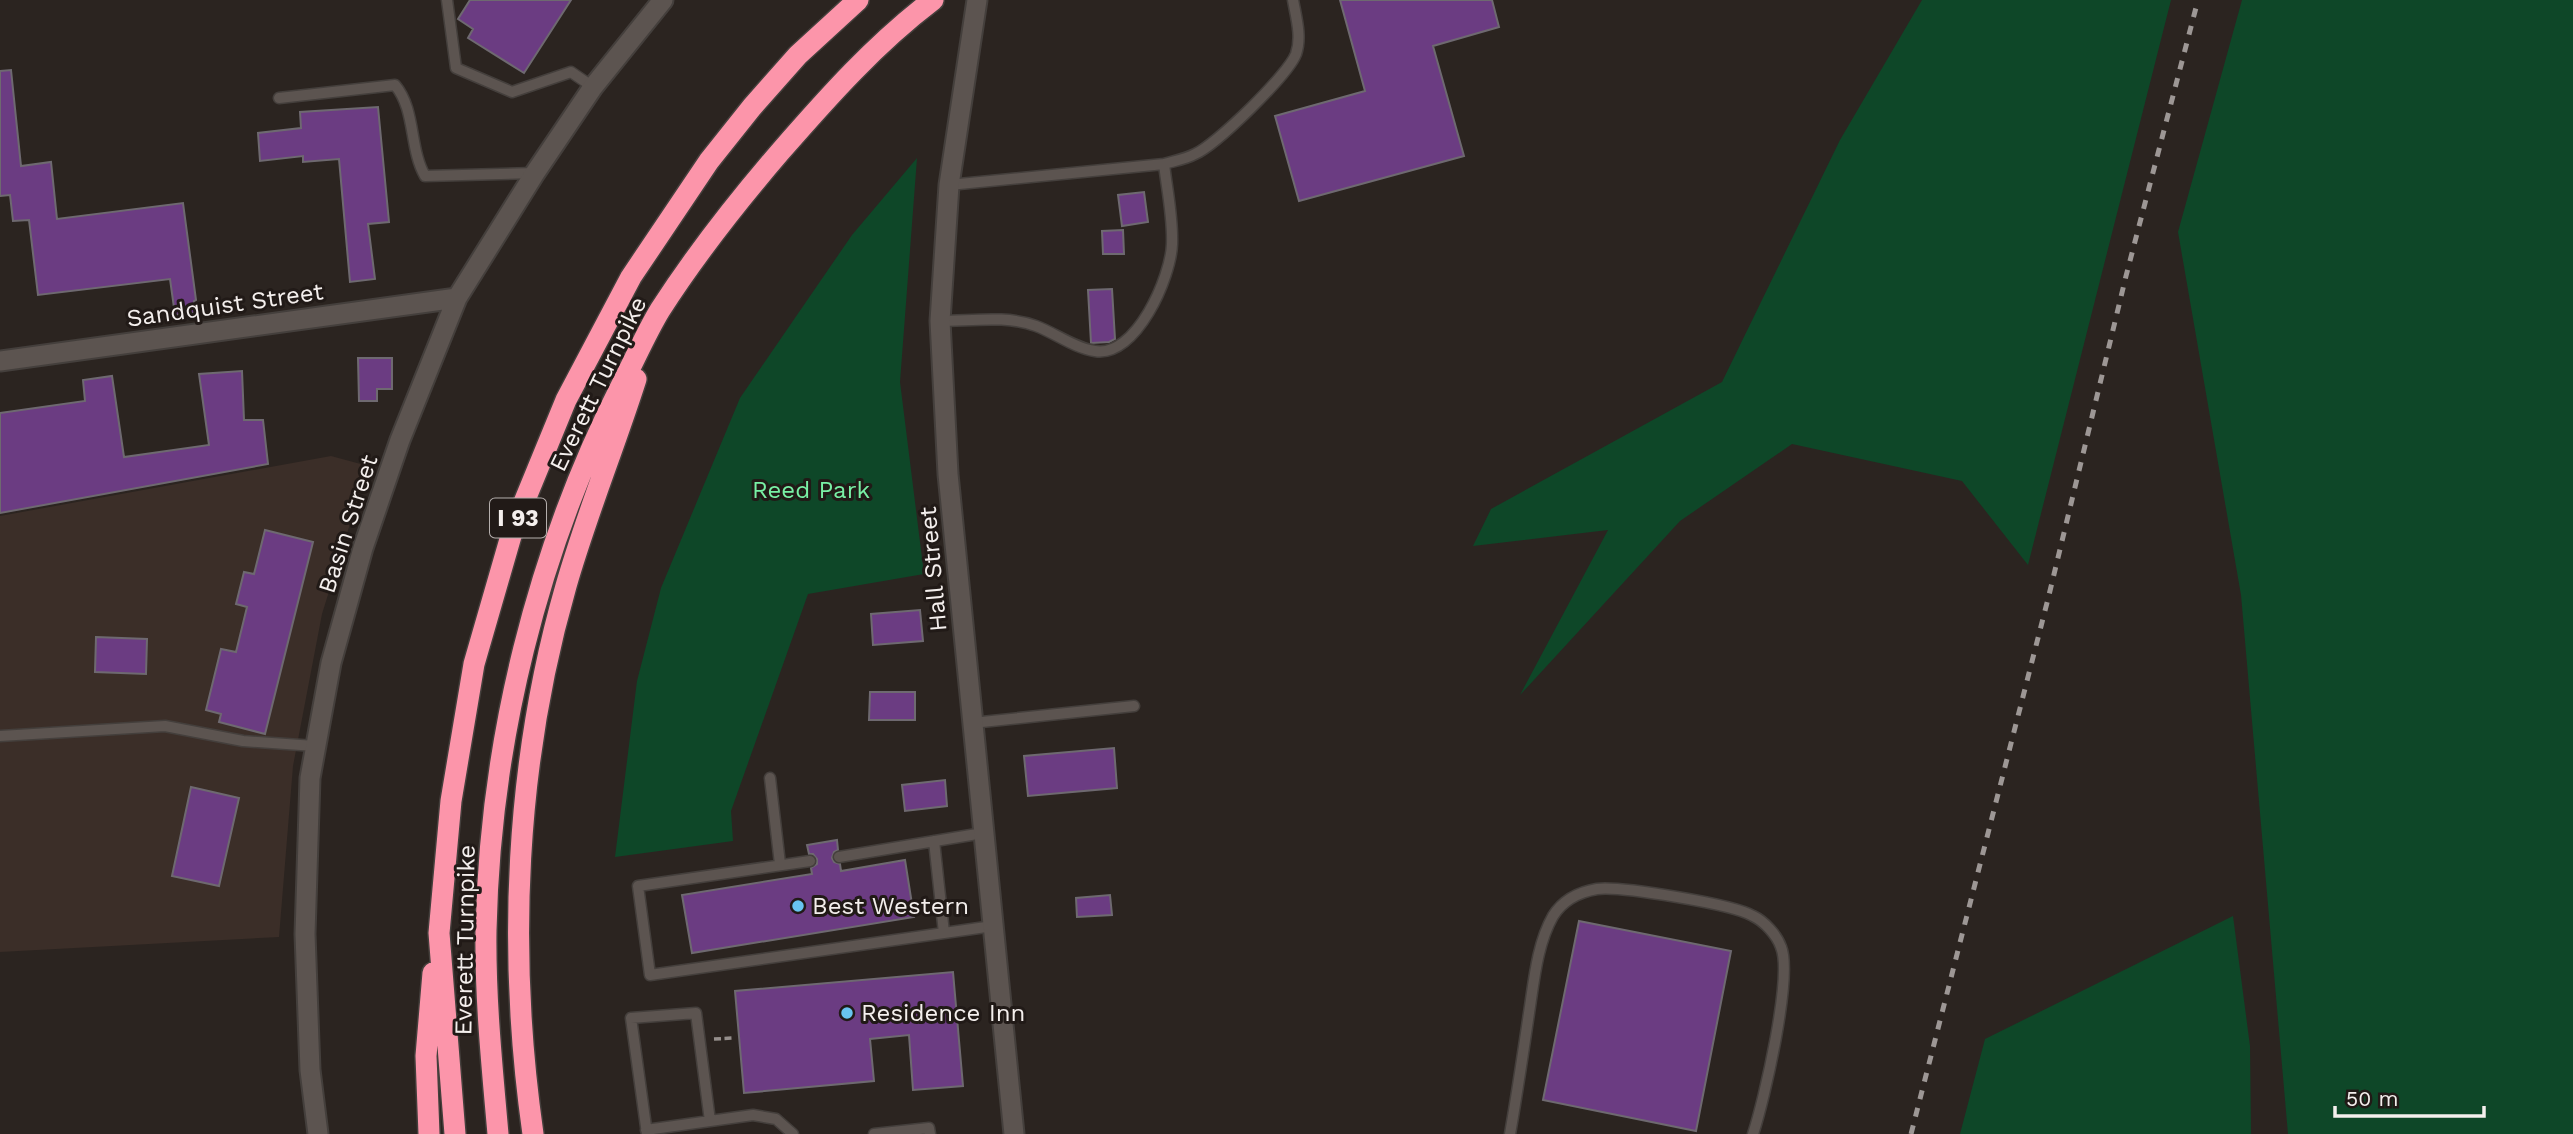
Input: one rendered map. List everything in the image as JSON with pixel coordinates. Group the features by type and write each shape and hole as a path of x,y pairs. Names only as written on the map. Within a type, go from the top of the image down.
{"highway":[{"name":"Everett Turnpike","path":"455,1134 439,933 451,801 474,664 513,529 566,400 631,277 709,162 752,107 798,55 858,0"},
{"name":"Everett Turnpike","path":"498,1134 490,1048 486,933 489,863 507,724 533,611 571,501 604,420 659,312 740,199 846,76 896,28 933,0"},
{"path":"533,1134 518,955 521,838 537,718 551,644 566,587 659,312"},
{"path":"429,1134 426,1056 429,1002 439,933"}],"street":[{"name":"Basin Street","path":"318,1134 310,1070 304,934 310,778 331,663 363,548 400,440 457,298 535,173 593,87 663,0"},
{"name":"Hall Street","path":"977,0 949,185 940,321 946,448 1014,1134"},
{"name":"Sandquist Street","path":"0,361 457,298"}],"lane":[{"path":"447,0 456,68 512,92 571,72 593,87"},
{"path":"949,185 1164,164 1195,155 1217,141 1271,86 1295,56 1299,39 1293,0"},
{"path":"279,98 395,85 404,96 418,163 425,176 535,173"},
{"path":"940,321 1014,321 1034,326 1096,352 1113,351 1126,342 1138,329 1163,283 1170,262 1172,243 1164,164"},
{"path":"972,723 1134,706"},
{"path":"0,736 165,726 243,741 315,746"},
{"path":"770,778 780,864"},
{"path":"839,857 983,833"},
{"path":"934,841 944,933"},
{"path":"810,860 638,887 650,975 993,926"},
{"path":"1510,1134 1543,939 1553,915 1565,902 1580,893 1599,889 1622,889 1735,908 1755,916 1781,945 1785,963 1784,986 1760,1111 1753,1134"},
{"path":"710,1121 696,1013 631,1018 647,1132 753,1115 776,1118 793,1134"},
{"path":"874,1134 929,1128 930,1134"}],"path":[{"path":"700,1041 733,1038"}],"shaded area":[{"path":"331,456 368,466 322,614 293,766 279,937 0,952 0,516"}],"green space":[{"path":"1922,0 2171,0 2028,565 1962,481 1792,444 1680,521 1520,695 1608,530 1473,546 1491,509 1722,382 1840,140"},
{"path":"2242,0 2573,0 2573,1134 2288,1134 2241,595 2178,232"},
{"name":"Reed Park","path":"917,158 900,382 924,574 808,594 731,811 733,841 615,857 637,681 661,588 740,398 852,235"},
{"path":"2233,916 2250,1046 2251,1134 1960,1134 1985,1039"}],"building":[{"path":"470,0 571,0 524,73 468,38 473,29 458,19"},
{"path":"1340,0 1492,0 1499,27 1433,46 1464,156 1299,201 1275,116 1365,91"},
{"path":"11,70 21,166 51,162 57,219 183,203 196,300 195,313 175,315 170,279 38,295 29,220 13,221 10,195 0,196 0,71"},
{"path":"378,107 389,222 368,224 375,279 350,282 339,159 303,162 303,156 260,161 258,133 301,128 300,112"},
{"path":"1144,192 1148,222 1122,226 1118,195"},
{"path":"1123,230 1124,254 1103,254 1102,231"},
{"path":"1112,289 1115,339 1091,343 1088,290"},
{"path":"358,358 392,358 392,389 377,389 377,401 359,401"},
{"path":"242,371 244,420 263,420 268,464 0,513 0,413 85,401 83,380 112,376 124,457 209,445 199,374"},
{"path":"265,530 313,542 265,734 219,722 221,714 206,710 221,649 236,652 247,607 236,604 244,572 254,574"},
{"path":"920,610 923,641 873,645 871,614"},
{"path":"96,637 147,639 146,674 95,672"},
{"path":"870,692 915,692 915,720 869,720"},
{"path":"1114,748 1117,788 1028,796 1024,756"},
{"path":"945,780 947,806 905,811 902,785"},
{"path":"191,787 239,798 219,886 172,876"},
{"name":"Best Western","path":"837,840 838,850 832,858 840,864 841,871 905,860 914,917 692,953 682,895 812,874 811,868 817,864 817,859 813,854 809,854 807,845"},
{"path":"1110,895 1112,915 1077,917 1076,898"},
{"path":"1579,921 1731,951 1696,1131 1543,1100"},
{"name":"Residence Inn","path":"953,972 963,1086 913,1090 909,1035 870,1039 874,1081 744,1093 735,991"}],"railway":[{"path":"1911,1134 2198,0"}],"place":[{"name":"Best Western","path":"798,906"},
{"name":"Residence Inn","path":"847,1013"}]}
